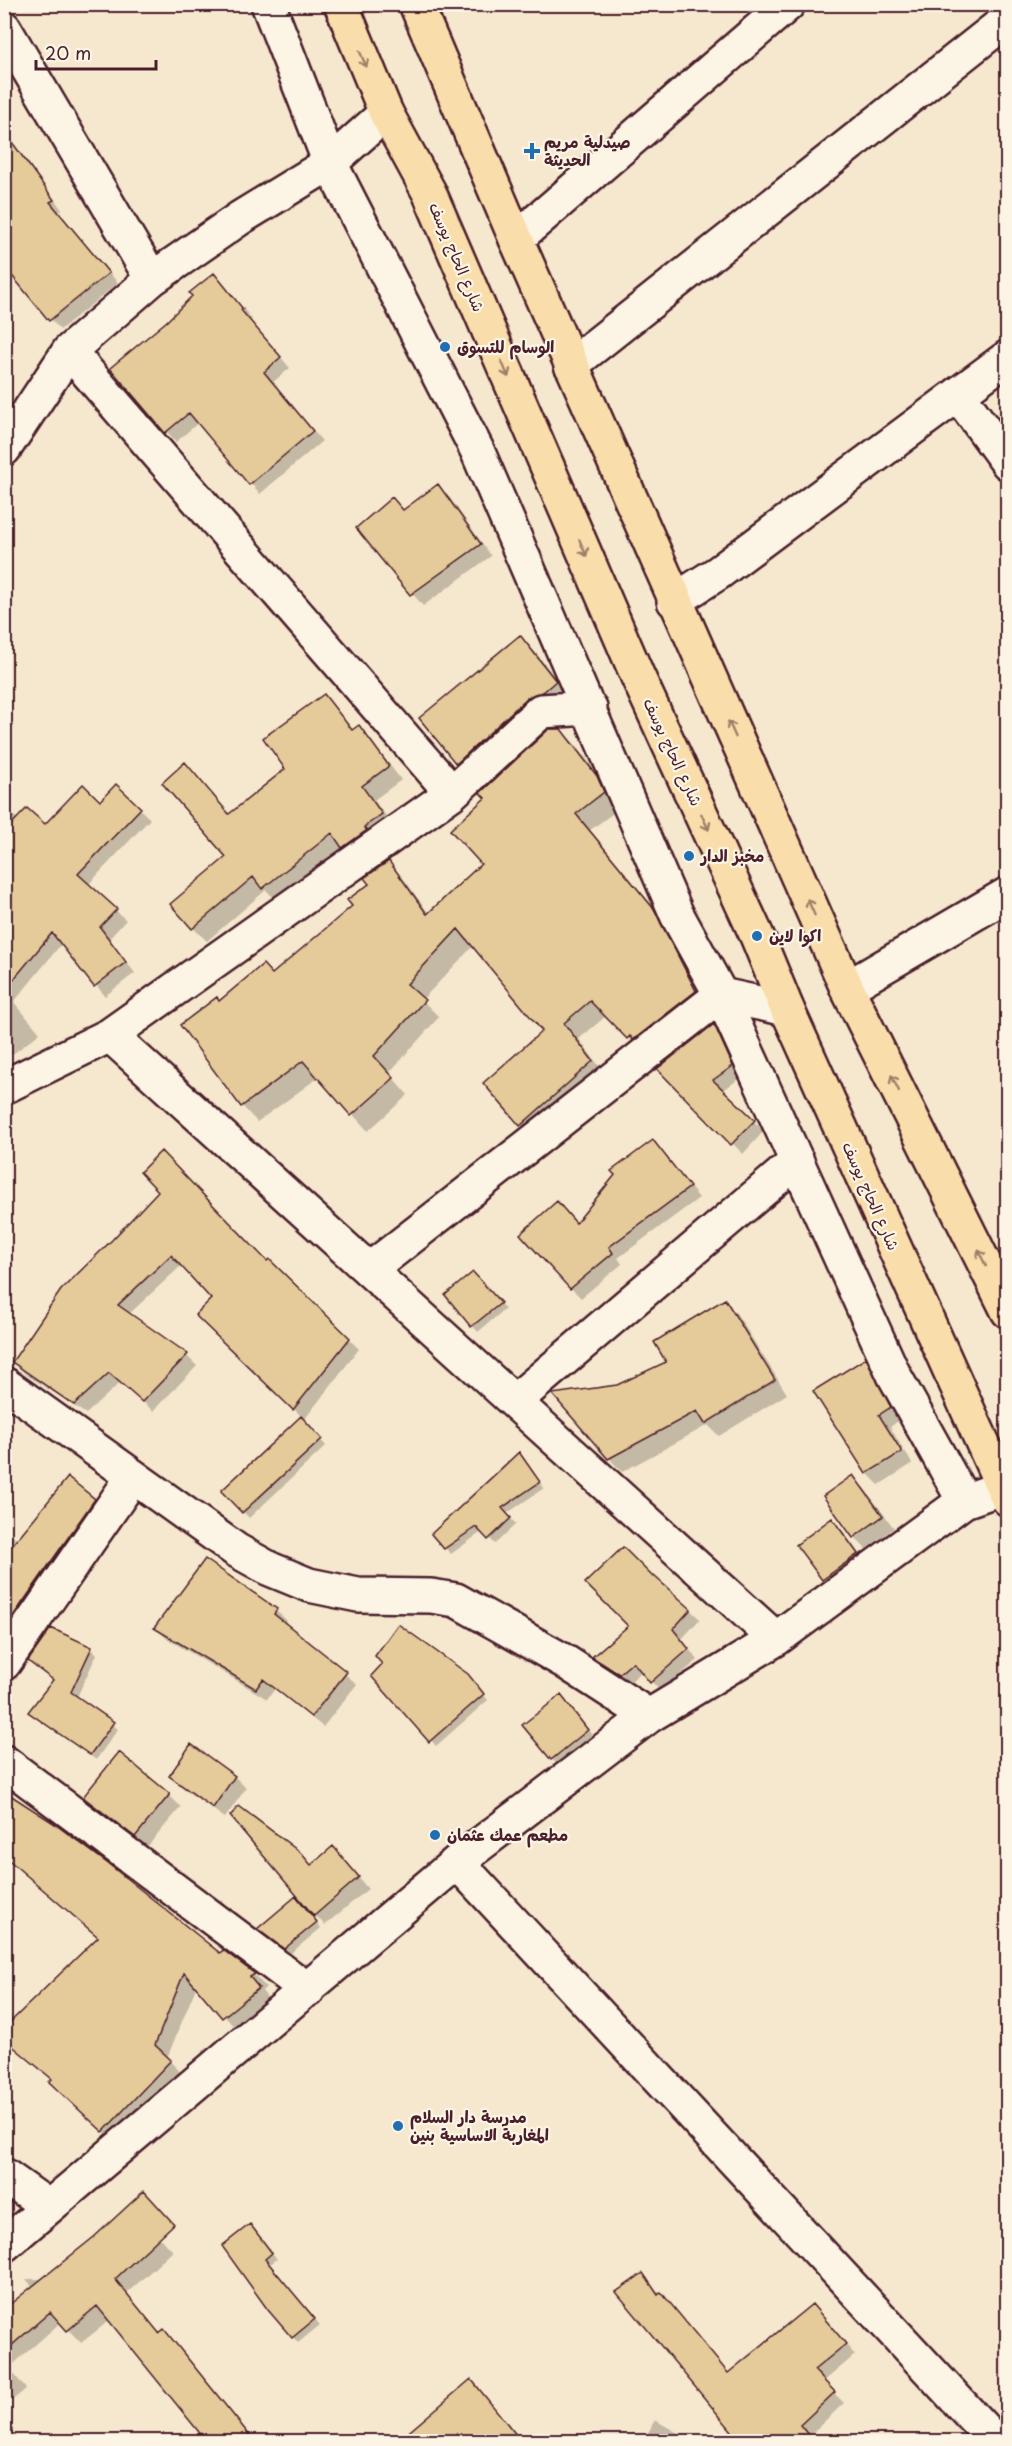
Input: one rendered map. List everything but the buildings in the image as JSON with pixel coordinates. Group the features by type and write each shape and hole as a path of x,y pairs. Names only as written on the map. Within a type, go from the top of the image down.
{"main road":[{"name":"شارع الحاج يوسف","path":"341,4 386,112 429,192 638,676 757,936 787,1009 1004,1493"},
{"path":"416,4 674,601 847,988 1004,1296"}],"street":[{"path":"4,9 12,4"},
{"path":"268,4 330,163 477,450 590,708 676,915 721,995 894,1376 964,1501"},
{"path":"516,239 788,4"},
{"path":"571,365 1008,19"},
{"path":"4,28 152,279"},
{"path":"4,449 69,351 152,279 240,218 330,163 386,112"},
{"path":"69,351 452,793"},
{"path":"674,601 718,573 1008,357"},
{"path":"958,394 1008,464"},
{"path":"4,1087 110,1035 452,793 541,711 590,708"},
{"path":"847,988 1008,894"},
{"path":"369,1270 721,995 787,1009"},
{"path":"110,1035 516,1400 776,1639"},
{"path":"516,1400 797,1161"},
{"path":"4,1384 236,1550 270,1569 309,1585 358,1595 431,1596 456,1600 564,1661 648,1716"},
{"path":"4,1663 133,1477"},
{"path":"4,2245 457,1862 648,1716 776,1639 964,1501 1004,1493"},
{"path":"4,1762 308,1990"},
{"path":"457,1862 996,2442"},
{"path":"4,2175 49,2207"}],"place":[{"name":"صيدلية مريم الحديثة","path":"532,151"},
{"name":"الوسام للتسوق","path":"445,347"},
{"name":"مخبز الدار","path":"689,856"},
{"name":"اكوا لاين","path":"757,936"},
{"name":"مطعم عمك عثمان","path":"435,1835"},
{"name":"مدرسة دار السلام المغاربة الاساسية بنين","path":"398,2126"}]}
